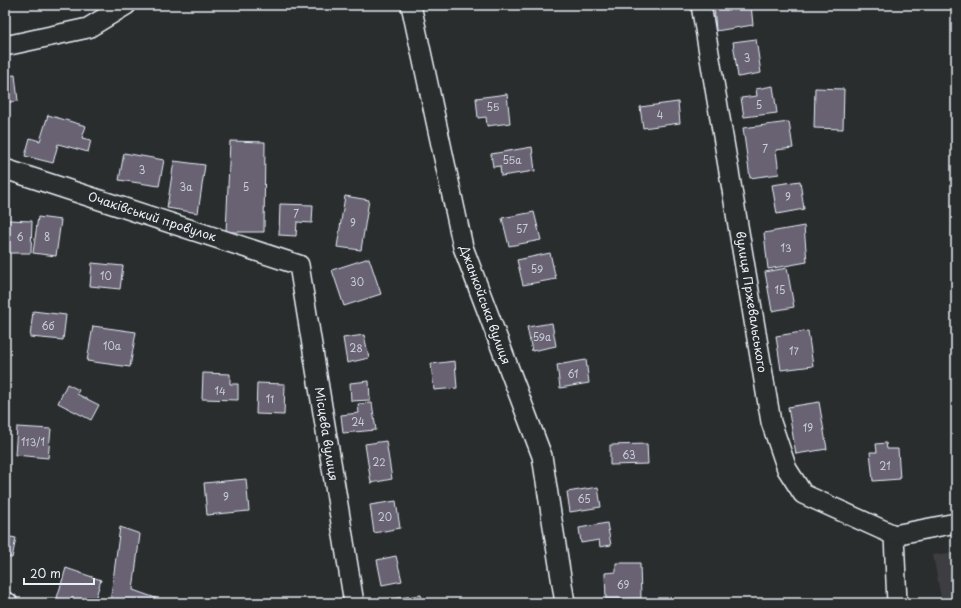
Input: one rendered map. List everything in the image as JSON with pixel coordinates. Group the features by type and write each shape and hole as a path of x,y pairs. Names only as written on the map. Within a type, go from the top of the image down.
{"street":[{"path":"5,46 88,28 126,5"},
{"name":"Джанкойська вулиця","path":"410,5 463,247 542,456 565,603"},
{"name":"вулиця Пржевальського","path":"702,5 771,422 787,469 803,494 894,535"},
{"name":"Очаківський провулок","path":"5,169 299,265"},
{"name":"Місцева вулиця","path":"299,265 354,603"},
{"path":"897,603 894,535 956,523"}],"shaded area":[{"path":"956,552 956,603 942,603 933,555"}],"building":[{"path":"714,5 751,5 753,25 716,31"},
{"path":"756,39 761,73 738,77 733,42"},
{"path":"15,75 18,101 5,103 5,76"},
{"path":"773,86 777,113 744,117 741,98 757,96 756,89"},
{"path":"815,88 844,89 843,129 814,128"},
{"path":"507,94 510,123 487,126 486,117 478,118 476,98"},
{"path":"678,102 680,123 643,128 640,107"},
{"path":"48,115 86,126 82,138 91,140 88,152 58,144 53,163 25,156 30,138 40,141"},
{"path":"789,122 793,148 776,150 779,174 750,178 743,128"},
{"path":"230,141 265,142 264,232 226,232"},
{"path":"532,147 535,171 501,176 500,166 493,167 491,154"},
{"path":"124,153 164,160 159,186 119,180"},
{"path":"174,161 205,165 198,213 167,208"},
{"path":"800,181 804,209 777,214 772,185"},
{"path":"345,196 369,200 361,250 337,247"},
{"path":"280,204 313,205 312,223 297,222 296,236 279,235"},
{"path":"534,212 541,240 509,246 502,218"},
{"path":"38,217 61,220 56,256 33,253"},
{"path":"8,220 32,221 31,253 8,253"},
{"path":"804,226 807,262 768,269 764,233"},
{"path":"550,253 556,279 523,285 517,260"},
{"path":"369,258 381,294 344,306 332,270"},
{"path":"92,263 123,266 120,289 90,286"},
{"path":"787,268 794,307 772,311 765,272"},
{"path":"33,311 66,315 63,340 30,337"},
{"path":"552,323 556,346 532,351 527,327"},
{"path":"93,326 136,332 130,367 87,361"},
{"path":"808,331 813,366 781,370 776,336"},
{"path":"364,335 369,358 347,363 343,338"},
{"path":"586,360 589,383 560,388 557,365"},
{"path":"455,361 457,388 434,390 431,364"},
{"path":"203,373 230,374 230,384 238,384 238,400 202,399"},
{"path":"369,381 370,400 351,401 350,383"},
{"path":"257,383 285,384 284,415 256,414"},
{"path":"67,384 79,390 77,394 99,405 91,420 58,403"},
{"path":"819,402 827,449 796,454 788,407"},
{"path":"372,403 376,430 343,433 341,415 359,413 358,404"},
{"path":"17,427 51,429 48,458 15,455"},
{"path":"386,441 392,479 371,483 365,444"},
{"path":"886,443 887,449 898,449 900,479 873,481 870,452 877,452 876,444"},
{"path":"647,444 648,464 610,465 610,445"},
{"path":"246,479 249,511 207,515 204,483"},
{"path":"598,487 601,507 570,512 567,492"},
{"path":"396,501 400,528 374,533 370,505"},
{"path":"607,523 611,545 600,547 599,540 581,543 579,528"},
{"path":"120,527 140,534 133,590 164,601 164,603 110,603"},
{"path":"5,536 16,538 12,558 5,557"},
{"path":"396,556 402,581 382,585 377,560"},
{"path":"616,563 640,563 641,598 606,599 605,573 616,572"},
{"path":"66,568 101,580 94,603 73,603 57,598"},
{"path":"421,595 423,603 376,603 376,601"}]}
